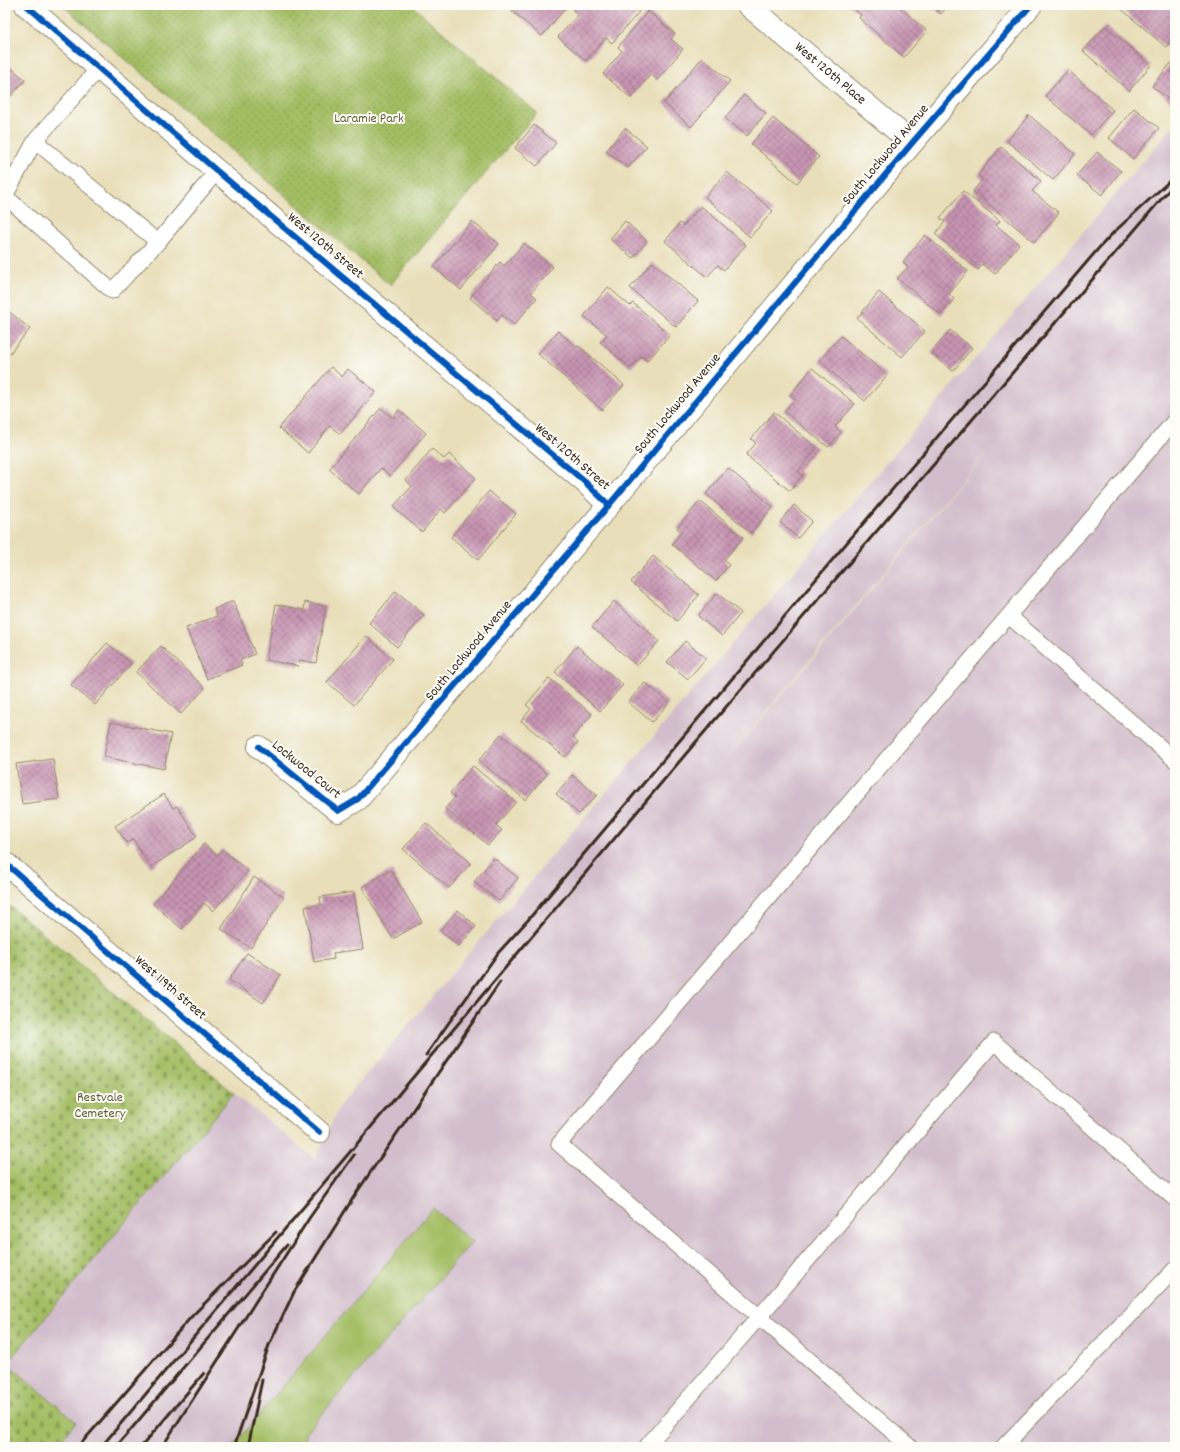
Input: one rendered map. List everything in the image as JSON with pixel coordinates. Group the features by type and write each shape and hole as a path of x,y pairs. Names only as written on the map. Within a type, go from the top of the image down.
{"street":[{"name":"West 120th Street","path":"26,5 217,171 585,482 610,506"},
{"name":"West 120th Place","path":"748,5 912,143"},
{"name":"South Lockwood Avenue","path":"338,811 358,799 610,506 912,143 1031,5"},
{"name":"Lockwood Court","path":"259,747 338,811"},
{"name":"West 119th Street","path":"5,863 319,1132"}],"lane":[{"path":"99,68 35,141 5,196 112,291 158,242 217,171"},
{"path":"35,141 158,242"},
{"path":"910,1447 559,1144 1175,420"},
{"path":"1009,616 1175,760"},
{"path":"646,1447 994,1042 1175,1199"},
{"path":"1003,1447 1175,1269"}],"shaded area":[{"path":"1175,124 1175,1447 304,1447 305,1433 472,1242 433,1208 232,1447 55,1447 76,1422 7,1364 234,1093 315,1159 340,1105","holes":["987,452 820,651 698,792"]}],"green space":[{"name":"Laramie Park","path":"62,5 411,5 537,113 390,285"},
{"name":"Restvale Cemetery","path":"5,902 234,1093 7,1363 76,1422 55,1447 5,1447"},
{"path":"433,1208 472,1242 305,1433 304,1447 232,1447"}],"building":[{"path":"516,5 568,5 542,36 512,11"},
{"path":"577,5 630,5 639,12 612,43 606,38 586,61 558,37 578,15 573,10"},
{"path":"849,5 897,5 927,31 904,57 859,18 861,15"},
{"path":"930,5 949,5 941,14"},
{"path":"1123,5 1169,5 1175,10 1175,37 1166,47 1120,8"},
{"path":"648,11 675,34 671,39 683,49 657,80 651,74 631,98 603,74 622,51 618,47"},
{"path":"1105,26 1151,65 1129,91 1083,51"},
{"path":"702,58 730,81 691,127 664,103"},
{"path":"5,62 25,80 5,103"},
{"path":"1171,63 1175,66 1175,105 1152,86"},
{"path":"1068,70 1113,110 1091,135 1045,96"},
{"path":"744,95 766,113 747,136 725,118"},
{"path":"1134,108 1159,128 1133,159 1109,138"},
{"path":"1029,115 1075,154 1053,180 1007,141"},
{"path":"773,118 819,157 797,183 751,144"},
{"path":"534,125 556,143 537,166 515,148"},
{"path":"625,128 647,146 628,168 606,151"},
{"path":"1001,147 1041,181 1032,191 1059,213 1034,242 973,191 983,179 978,175"},
{"path":"5,148 11,153 5,159"},
{"path":"1097,152 1121,171 1102,195 1077,175"},
{"path":"727,172 773,211 750,237 705,197"},
{"path":"963,191 1000,221 996,225 1019,244 995,274 982,264 978,270 935,234 945,222 940,218"},
{"path":"701,206 746,245 724,270 718,265 707,277 665,241 680,223 683,226"},
{"path":"472,221 499,244 461,290 434,267"},
{"path":"625,221 647,241 633,258 610,239"},
{"path":"925,235 968,271 949,294 954,299 941,315 897,278 908,267 903,262"},
{"path":"524,243 553,267 531,293 537,298 514,325 502,315 497,321 470,298 500,262 504,266"},
{"path":"652,262 698,301 676,327 630,288"},
{"path":"608,287 630,306 633,303 670,335 647,361 642,356 631,368 600,342 607,335 584,316"},
{"path":"879,292 925,331 902,357 857,318"},
{"path":"5,308 30,329 5,359"},
{"path":"950,330 972,348 953,371 931,353"},
{"path":"558,331 577,347 579,346 624,385 602,410 538,354"},
{"path":"841,336 887,375 865,401 819,361"},
{"path":"331,367 342,377 348,369 376,392 340,434 330,426 308,453 279,428"},
{"path":"812,368 855,404 835,427 841,432 828,447 784,411 795,399 790,395"},
{"path":"381,408 393,418 399,410 426,433 390,476 381,468 359,494 329,469"},
{"path":"774,412 817,448 798,471 803,475 790,491 746,455 756,443 751,439"},
{"path":"432,449 444,459 449,454 476,478 445,513 441,509 422,532 393,507 412,486 406,480"},
{"path":"728,468 773,507 751,533 706,494"},
{"path":"489,491 516,514 478,560 451,537"},
{"path":"700,501 743,537 724,560 729,565 716,581 672,544 682,532 677,528"},
{"path":"794,505 812,521 798,538 780,522"},
{"path":"653,556 699,595 677,621 631,582"},
{"path":"396,591 424,615 397,647 369,623"},
{"path":"717,593 741,613 722,636 698,616"},
{"path":"233,601 255,654 240,660 242,665 207,679 186,628 217,616 214,609"},
{"path":"614,601 659,641 637,666 592,627"},
{"path":"305,602 326,606 316,663 300,660 298,666 266,660 276,604 304,610"},
{"path":"366,636 393,659 354,705 327,682"},
{"path":"685,641 706,658 688,679 667,662"},
{"path":"107,643 131,664 95,705 71,685"},
{"path":"161,646 205,688 181,714 136,672"},
{"path":"577,646 623,685 600,711 555,672"},
{"path":"549,678 592,714 573,737 578,742 565,757 521,721 531,709 526,705"},
{"path":"645,683 669,703 652,722 628,702"},
{"path":"111,722 171,734 164,769 104,757"},
{"path":"501,734 547,774 525,800 479,760"},
{"path":"53,759 59,799 22,804 16,764"},
{"path":"473,766 516,802 496,825 502,830 488,845 445,809 455,797 450,793"},
{"path":"572,775 597,795 579,814 556,794"},
{"path":"164,794 173,808 177,806 197,837 151,867 133,839 127,843 115,826"},
{"path":"426,823 471,863 449,888 403,849"},
{"path":"204,844 217,855 222,849 248,871 213,911 204,903 182,929 153,904"},
{"path":"494,858 518,878 499,901 474,882"},
{"path":"391,870 422,922 393,939 362,887"},
{"path":"254,877 284,897 251,948 221,929"},
{"path":"354,892 363,949 333,953 334,959 314,962 305,907 321,904 320,897"},
{"path":"458,910 476,926 459,946 440,930"},
{"path":"247,953 281,975 263,1003 229,980"}],"railway":[{"path":"426,1055 498,953 528,920 850,539 1098,249 1113,233 1175,176"},
{"path":"101,1447 690,749 1175,183"},
{"path":"234,1447 269,1345 294,1292 355,1195 500,982"},
{"path":"162,1447 310,1217 354,1155"},
{"path":"78,1447 192,1316 276,1232"},
{"path":"116,1447 287,1245"},
{"path":"141,1447 204,1373"},
{"path":"248,1447 262,1380"}],"cycle path":[{"path":"26,5 217,171 585,482 609,505"},
{"path":"259,747 338,811 358,799 609,505 912,143 1031,5"},
{"path":"5,863 319,1132"}]}
